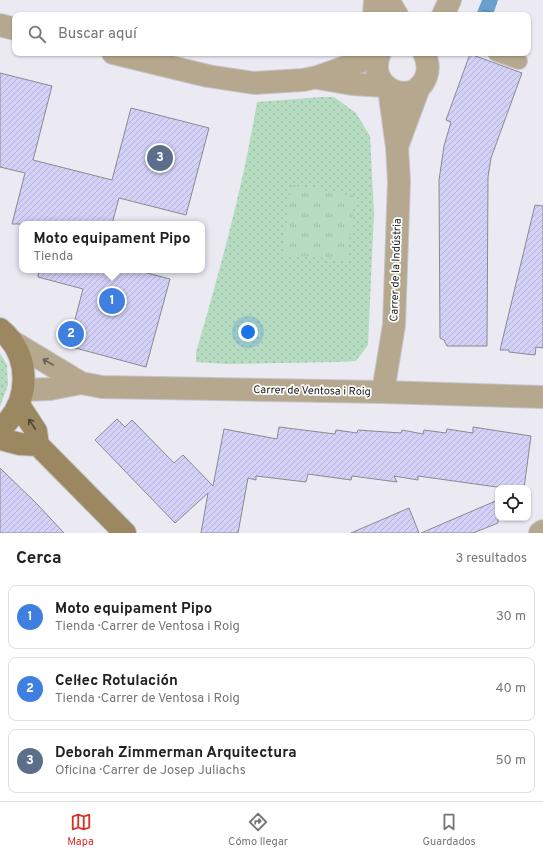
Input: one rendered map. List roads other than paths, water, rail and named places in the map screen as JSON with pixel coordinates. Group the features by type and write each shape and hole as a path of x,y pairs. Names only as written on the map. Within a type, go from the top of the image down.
{"street":[{"path":"374,12 375,0"},
{"path":"388,0 395,12"},
{"path":"444,12 450,0"},
{"path":"0,26 12,28"},
{"path":"126,56 208,76 254,82 303,80 317,77 374,56"},
{"name":"Carrer de la Indústria","path":"379,56 377,64 378,74 382,82 387,87 397,147 399,181 394,326 383,392"},
{"name":"Carrer de la Indústria","path":"397,147 419,87 425,80 428,72 428,63 426,56"},
{"path":"317,77 352,84 387,87 396,92 404,93 419,87"},
{"path":"0,429 11,418 21,398 24,373 21,357 6,336"},
{"name":"Carrer de Ventosa i Roig","path":"6,336 81,382 102,387 383,392 543,397"},
{"name":"Carrer de Ventosa i Roig","path":"21,398 50,388 81,382"},
{"path":"21,398 36,431 38,445 125,533"},
{"path":"0,439 20,444 38,445"}],"lane":[{"path":"505,56 520,61"}],"water":[{"path":"482,0 498,0 494,12 477,12"}],"place":[{"name":"Deborah Zimmerman Arquitectura","path":"160,158"},
{"name":"Moto equipament Pipo","path":"112,301"},
{"name":"Cel·lec Rotulación","path":"71,334"}]}
